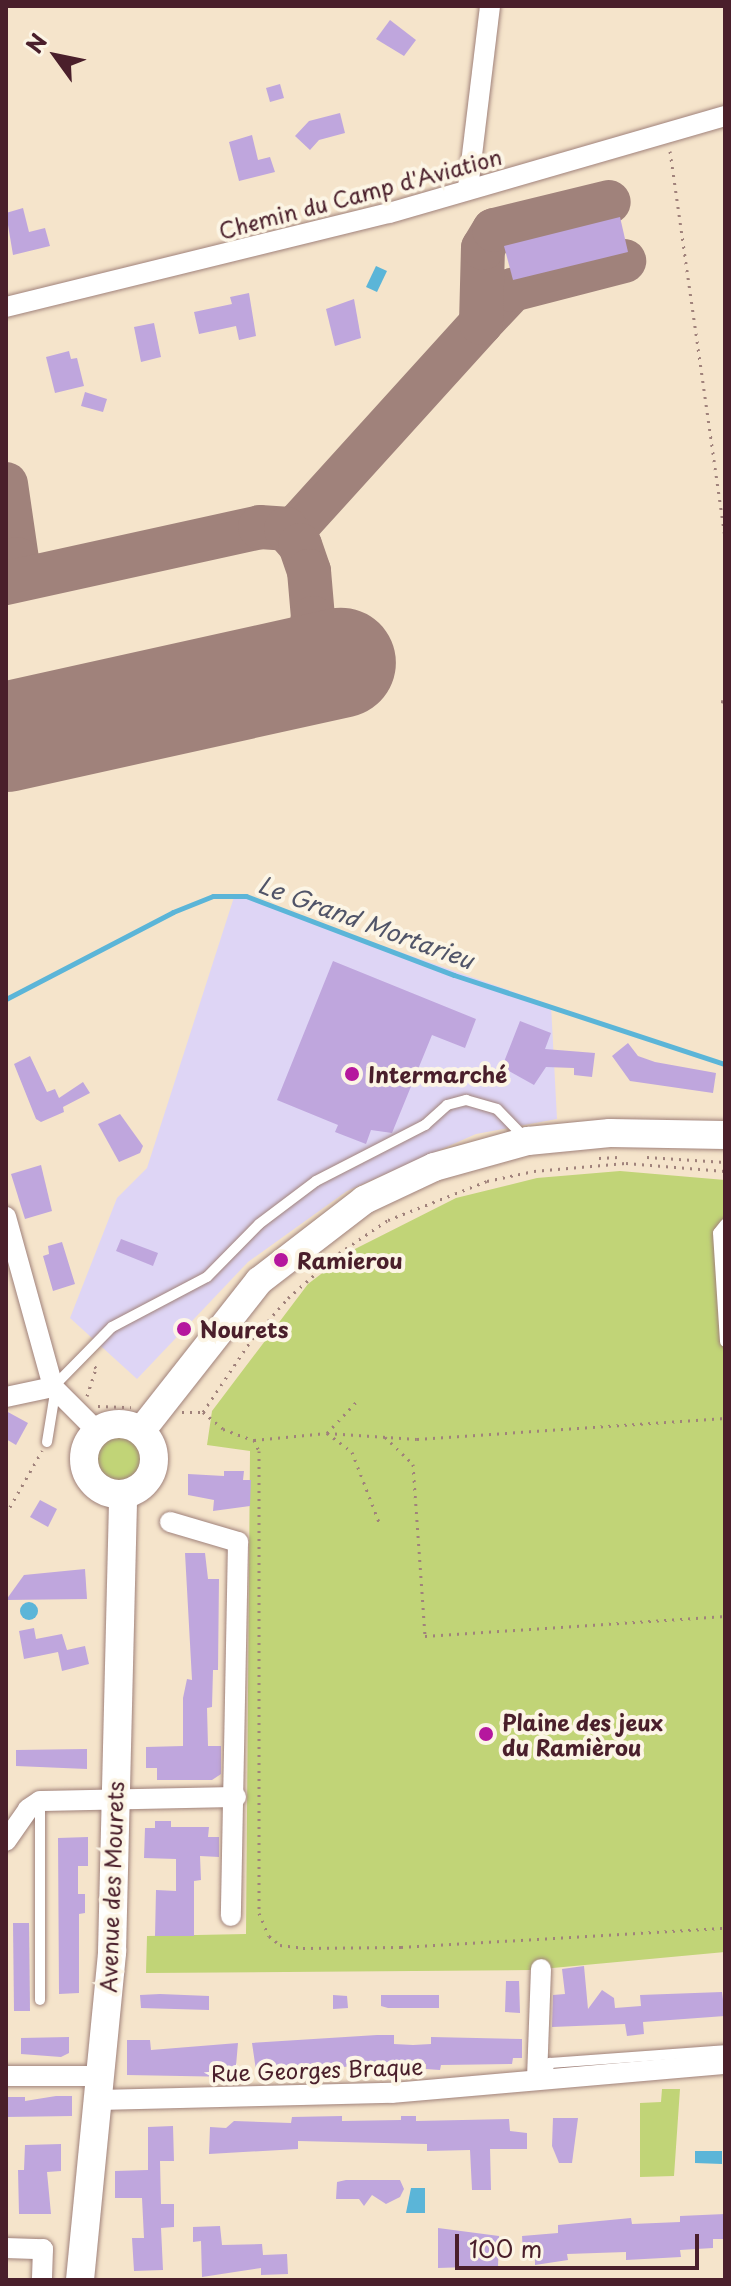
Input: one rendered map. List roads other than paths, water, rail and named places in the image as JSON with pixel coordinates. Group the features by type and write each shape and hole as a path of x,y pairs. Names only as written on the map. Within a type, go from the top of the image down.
{"main road":[{"path":"141,1431 239,1304 315,1233 364,1200 434,1167 528,1141 610,1133 725,1135"},
{"path":"119,1424 141,1431 152,1448 153,1468 141,1486 123,1494 101,1489 86,1472 85,1450 97,1431 119,1424"},
{"name":"Avenue des Mourets","path":"80,2280 112,1952 123,1494"}],"street":[{"path":"468,188 490,6"},
{"name":"Chemin du Camp d'Aviation","path":"6,307 252,249 725,116"},
{"path":"6,1217 54,1389 97,1431"},
{"path":"6,1397 54,1389"},
{"path":"170,1522 238,1542 236,1797 231,1916"},
{"path":"6,1841 28,1809 40,1801 236,1797"},
{"path":"541,1969 541,2078"},
{"name":"Rue Georges Braque","path":"6,2076 100,2088 392,2093 725,2064"},
{"path":"6,2248 43,2249 42,2280"}],"lane":[{"path":"47,1442 54,1389 85,1353 112,1327 207,1277 259,1224 316,1181 425,1125 447,1105 466,1100 497,1109 528,1141"},
{"path":"725,1224 718,1233 725,1342"},
{"path":"40,1801 40,2000"},
{"path":"541,2078 550,2063 725,2050"}],"water":[{"path":"376,266 387,271 377,292 366,287"},
{"path":"29,1602 38,1611 29,1620 20,1611"},
{"path":"695,2151 722,2151 722,2164 695,2163"},
{"path":"411,2188 425,2188 425,2213 406,2213"}],"waterway":[{"name":"Le Grand Mortarieu","path":"6,999 173,912 213,896 246,896 454,975 725,1064"}],"place":[{"name":"Intermarché","path":"352,1074"},
{"name":"Ramierou","path":"281,1260"},
{"name":"Nourets","path":"184,1329"},
{"name":"Plaine des jeux du Ramièrou","path":"486,1734"}]}
